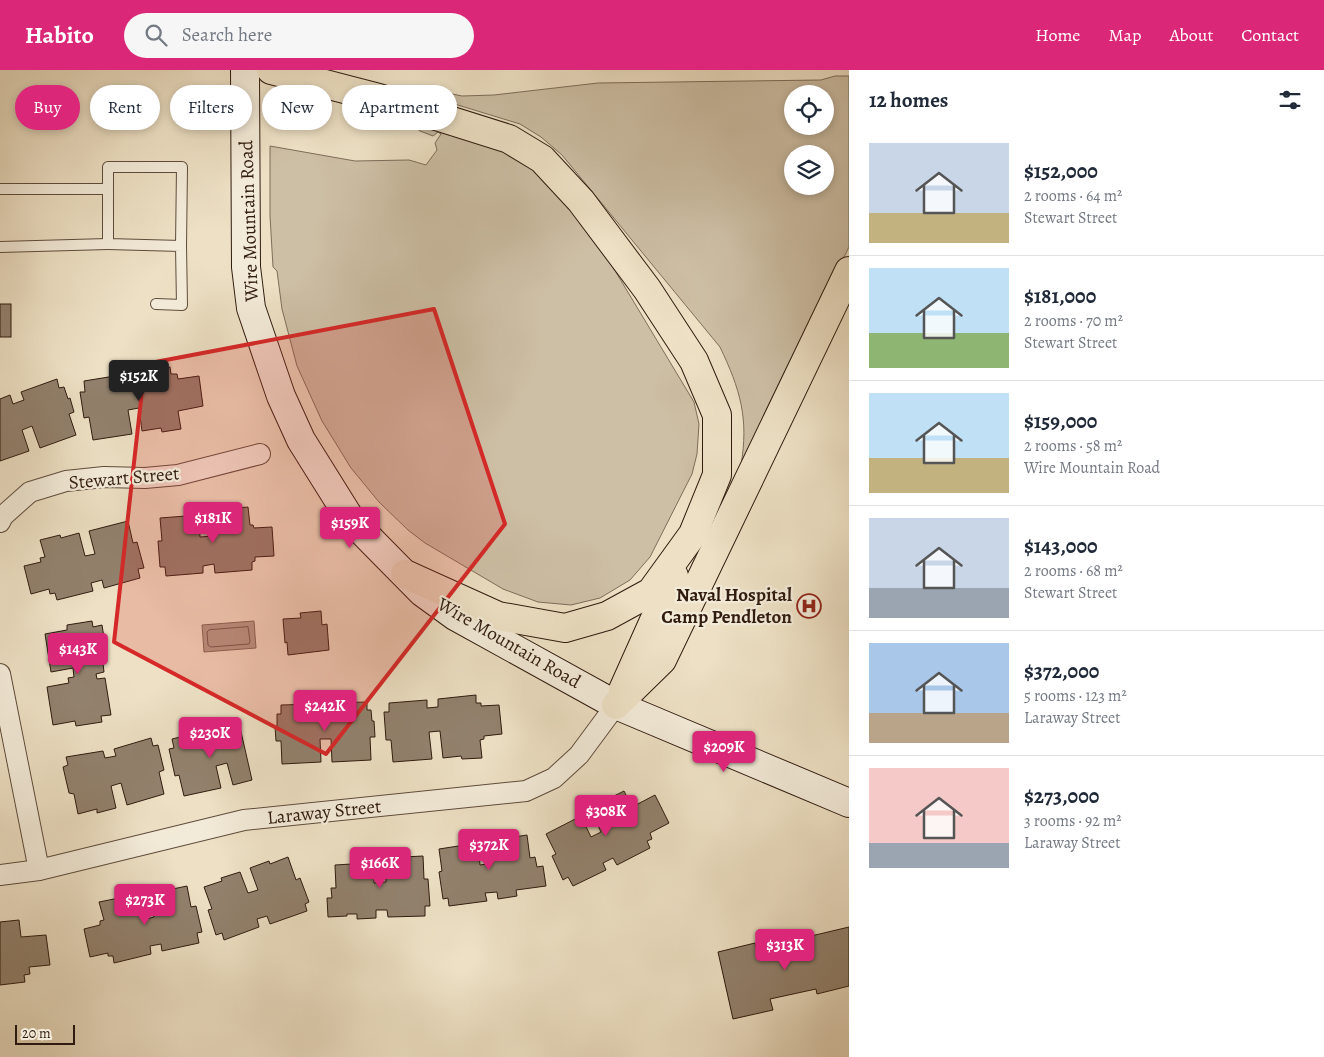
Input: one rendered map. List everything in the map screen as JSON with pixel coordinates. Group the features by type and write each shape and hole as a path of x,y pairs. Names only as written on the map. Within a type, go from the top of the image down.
{"main road":[{"name":"Wire Mountain Road","path":"245,70 246,267 251,308 281,396 301,440 351,520 422,592 455,616 616,705 849,803"},
{"path":"271,70 379,98 509,139 542,159 581,201 647,289 694,361 717,415 717,475 693,534 616,705"},
{"path":"616,705 662,660 849,270"},
{"path":"405,574 498,616 565,628 607,616 650,592 693,534"}],"street":[{"name":"Stewart Street","path":"1,517 30,492 66,481 104,477 145,478 178,475 260,454"},
{"path":"0,674 39,870"},
{"name":"Laraway Street","path":"0,875 39,870 244,820 526,791 554,778 579,756 616,705"}],"lane":[{"path":"108,244 108,167 182,167 182,305 156,304"},
{"path":"0,189 108,189"},
{"path":"0,246 108,244 181,246"}],"highlighted area":[{"path":"434,309 505,524 326,754 114,642 145,364"}],"shaded area":[{"path":"835,76 849,76 849,247 741,465 744,433 741,404 738,390 720,347 562,155 541,137 520,124 457,105 457,95 494,95 598,83 821,80"},
{"path":"419,130 441,130 501,148 546,178 605,254 694,402 699,424 697,454 692,474 650,557 630,580 600,598 571,605 538,602 503,589 425,543 408,530 379,502 351,468 322,421 297,366 282,309 277,271 273,267 270,216 270,146 355,161 409,160 426,165 437,150 435,143 441,134 438,132 433,136"}],"water":[{"path":"254,621 256,648 204,652 202,625"}],"building":[{"path":"0,304 11,304 11,337 0,337"},
{"path":"170,367 171,374 177,374 178,379 199,376 203,406 178,411 181,429 162,432 161,428 142,431 139,408 128,410 132,434 93,440 89,417 84,418 80,392 85,392 84,381 121,375 123,384 134,382 132,373"},
{"path":"57,379 59,388 64,387 68,399 70,398 74,412 69,414 76,435 40,448 32,426 22,430 29,451 0,461 0,399 10,395 13,404 24,400 21,392"},
{"path":"248,507 250,525 253,525 254,528 272,527 274,556 255,557 255,561 252,562 252,570 215,573 214,564 203,566 203,573 166,576 165,567 160,567 158,541 162,541 160,518 199,515 200,537 212,536 210,514 228,512 228,509"},
{"path":"128,521 133,543 137,542 144,568 138,569 140,578 104,588 102,580 91,583 93,591 57,600 55,593 50,594 49,589 31,594 24,566 41,562 40,558 45,557 40,540 60,535 61,538 79,533 85,556 95,554 89,531"},
{"path":"321,611 322,625 327,624 329,650 288,655 283,619 301,618 300,613"},
{"path":"92,621 93,627 102,625 105,644 96,645 98,656 102,655 104,672 96,674 97,679 105,678 111,715 101,716 102,722 76,726 75,721 53,725 47,687 69,683 68,678 74,677 73,668 51,672 45,634 67,630 67,625"},
{"path":"476,695 476,703 481,703 481,706 499,705 502,734 484,736 484,739 480,740 482,758 462,759 461,756 443,758 440,731 429,732 432,759 393,762 391,740 386,740 384,712 389,712 389,703 427,700 427,708 438,707 438,699"},
{"path":"367,702 367,710 371,710 372,721 374,721 375,737 370,737 371,760 332,762 331,739 320,739 321,762 282,764 281,741 276,741 275,727 277,726 277,714 281,714 281,705 318,704 319,711 330,711 329,703"},
{"path":"239,723 252,780 233,785 227,763 216,766 221,788 184,796 179,775 175,776 169,749 174,748 172,739 209,730 210,738 221,736 219,728"},
{"path":"151,738 153,746 158,745 164,770 159,772 164,794 127,805 121,783 111,786 116,808 97,813 97,809 78,814 74,794 69,793 63,767 68,765 66,757 103,751 105,758 116,756 114,749"},
{"path":"624,791 632,807 655,795 669,823 650,833 652,839 647,841 650,848 617,865 613,858 603,863 606,870 573,886 568,877 563,880 552,856 556,854 546,834 581,816 591,837 601,832 591,811 608,803 606,800"},
{"path":"527,835 530,858 535,857 537,867 543,866 546,886 516,890 517,896 498,899 497,892 485,893 487,901 449,906 448,898 443,899 439,872 442,871 439,849 478,843 480,865 493,863 489,841"},
{"path":"423,856 424,879 428,879 430,906 425,906 425,916 388,917 387,910 376,910 376,918 357,919 357,914 328,917 327,898 332,898 331,888 336,888 335,865 352,864 352,860 374,860 374,883 386,882 385,858"},
{"path":"288,857 296,880 300,878 309,902 305,904 307,911 270,924 267,916 257,919 259,927 224,940 222,933 216,935 208,910 212,909 204,887 222,881 221,878 240,872 248,893 258,890 250,868 269,861 270,864"},
{"path":"187,886 191,907 196,906 202,932 197,933 199,943 162,951 161,944 150,946 151,954 114,963 113,956 108,956 108,953 90,957 84,929 100,925 100,921 104,920 99,902 119,898 120,901 138,897 143,920 154,917 149,894"},
{"path":"19,920 21,937 46,935 50,965 29,967 30,974 24,975 25,982 0,985 0,922"},
{"path":"849,927 849,986 817,994 816,989 770,999 773,1010 733,1019 718,952 755,943 758,955 792,947 790,941"}],"place":[{"name":"Naval Hospital Camp Pendleton","path":"809,606"}]}
